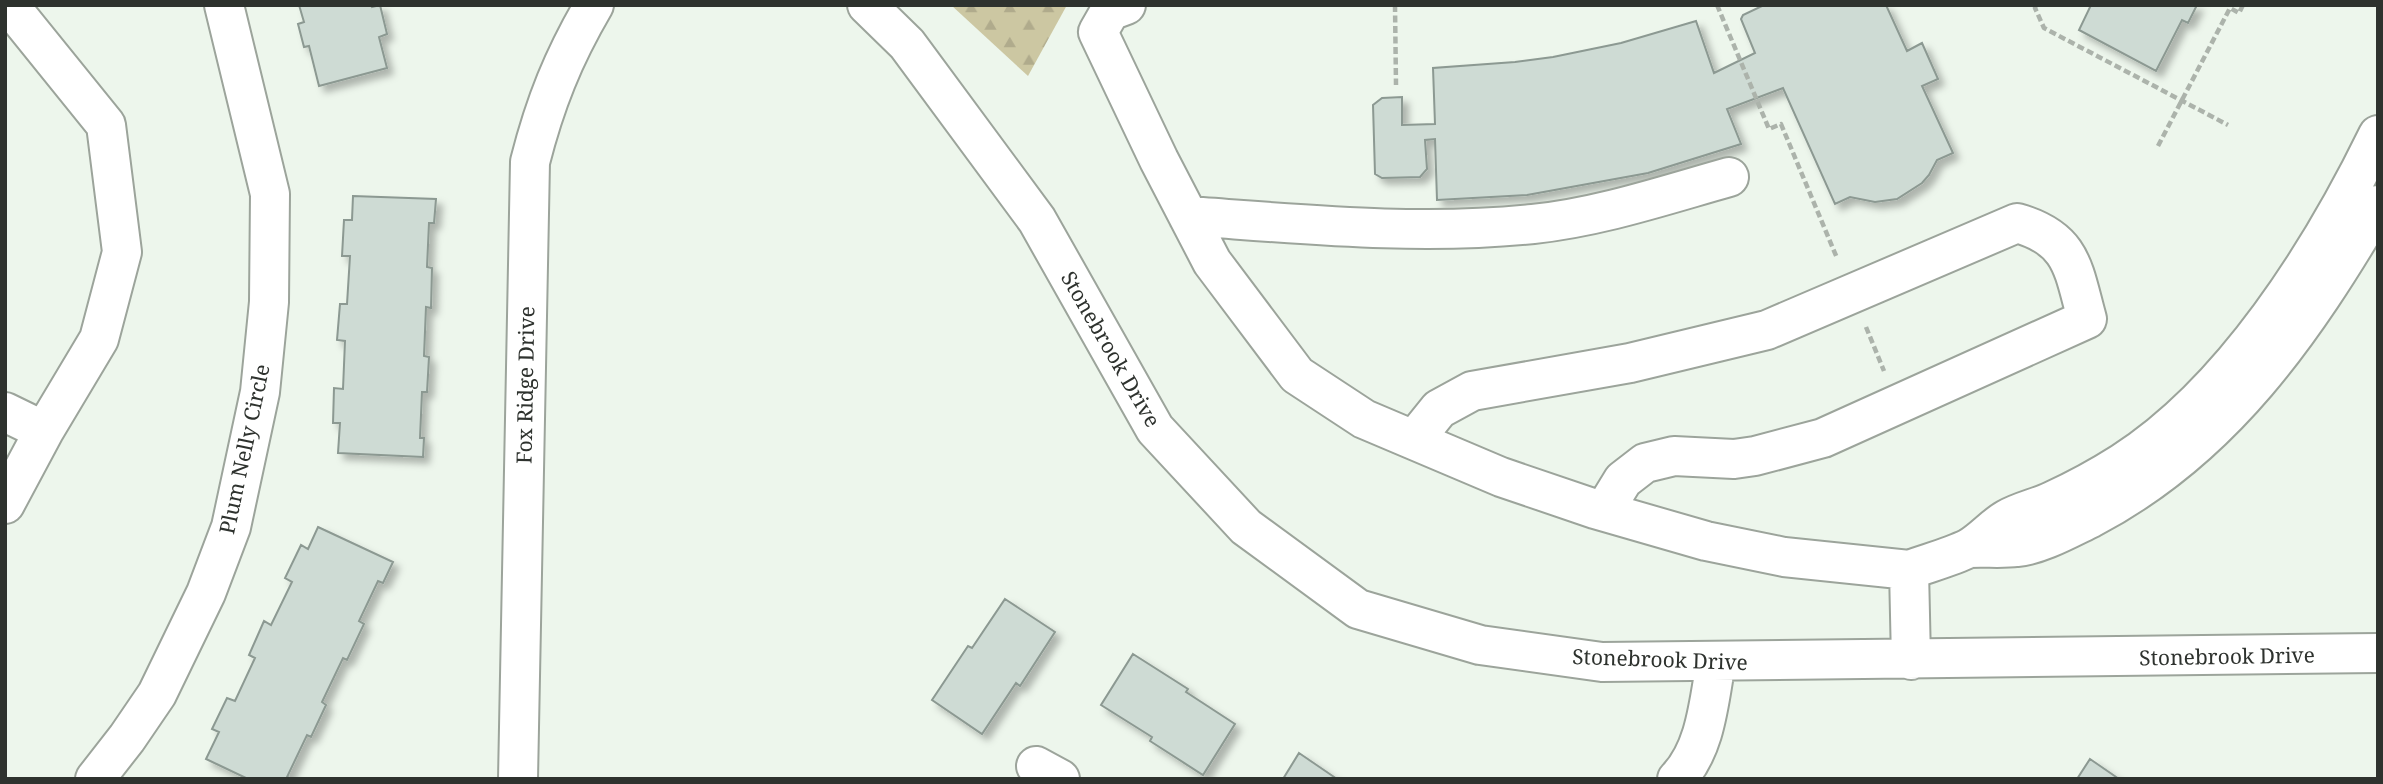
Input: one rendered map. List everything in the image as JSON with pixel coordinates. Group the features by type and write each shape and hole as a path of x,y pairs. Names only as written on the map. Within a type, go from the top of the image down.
{"street":[{"path":"5,504 44,431 99,340 122,252 106,125 9,5"},
{"name":"Plum Nelly Circle","path":"95,779 157,694 206,593 230,527 260,392 270,302 270,194 224,5"},
{"name":"Fox Ridge Drive","path":"518,779 530,162 542,115 556,78 594,5"},
{"name":"Stonebrook Drive","path":"867,5 908,44 1037,220 1155,429 1246,527 1358,609 1480,645 1602,662 2378,653"},
{"path":"1125,5 1110,11 1098,32 1212,262 1297,375 1364,419 1501,477 1604,511 1706,541 1784,557 1909,570 1969,548 2008,518 2050,502 2122,463 2162,433 2206,392 2258,331 2350,191 2378,135"},
{"path":"1188,216 1347,227 1474,228 1522,225 1592,215 1729,177"},
{"path":"1969,548 2019,547 2066,530 2141,489 2177,460 2243,400 2277,360 2333,279 2378,205"},
{"path":"1414,440 1439,409 1472,391 1630,363 1768,330 2017,223 2048,235 2068,259 2087,319 1823,439 1734,459 1674,456 1645,463 1623,480 1604,511"},
{"path":"5,412 44,431"},
{"path":"1909,570 1911,660"},
{"path":"1677,779 1695,752 1705,724 1716,662"}],"path":[{"path":"1395,5 1396,85"},
{"path":"1717,5 1769,129 1781,124 1898,404"},
{"path":"2036,5 2044,28 2228,125"},
{"path":"2158,146 2230,8 2239,13 2243,5"}],"green space":[{"path":"951,5 1067,5 1028,76"}],"building":[{"path":"299,5 380,5 387,34 379,37 387,68 319,86 309,46 304,47 298,24 304,22"},
{"path":"1764,5 1886,5 1907,51 1922,43 1938,79 1922,86 1953,153 1937,160 1922,183 1897,199 1875,202 1850,197 1835,204 1783,88 1727,109 1741,144 1648,173 1527,195 1437,200 1435,139 1425,140 1427,169 1420,177 1382,178 1375,174 1373,105 1382,98 1402,97 1402,125 1435,124 1433,68 1553,57 1621,43 1696,21 1714,73 1755,53 1741,19 1743,15"},
{"path":"2091,5 2197,5 2188,23 2182,20 2156,71 2079,30"},
{"path":"353,196 436,199 434,223 429,223 427,267 432,268 431,308 426,307 424,356 429,357 427,392 422,392 420,438 424,438 423,457 338,453 340,423 333,423 334,388 343,389 345,341 337,340 340,304 347,304 350,256 342,256 344,220 352,220"},
{"path":"318,527 393,562 383,583 378,581 359,621 364,624 347,660 343,658 322,702 326,705 311,737 307,735 287,777 291,779 248,779 206,759 219,732 212,729 227,698 235,701 255,658 249,655 264,621 271,625 292,582 285,578 301,545 308,549"},
{"path":"1005,599 1055,632 1020,686 1016,683 982,734 932,700 968,646 972,648"},
{"path":"1133,654 1188,689 1186,692 1235,724 1203,775 1150,741 1152,737 1101,705"},
{"path":"1299,753 1337,779 1283,779"},
{"path":"2090,759 2119,779 2077,779"}]}
